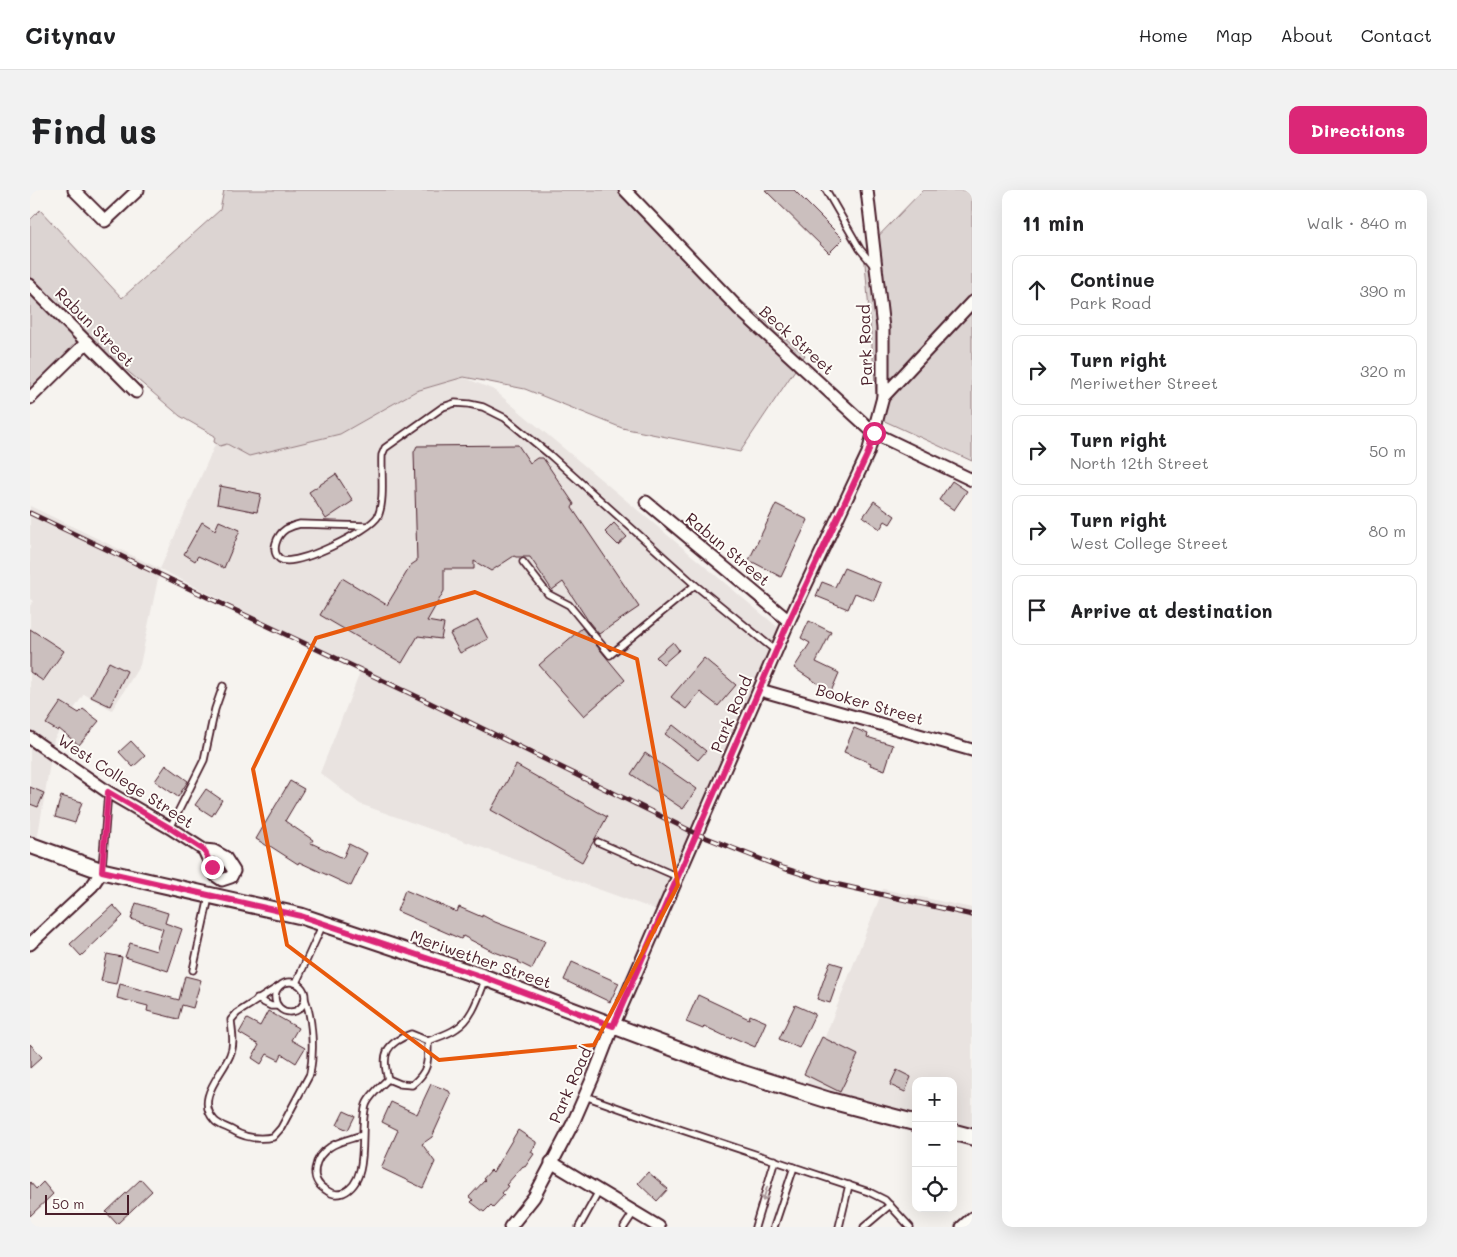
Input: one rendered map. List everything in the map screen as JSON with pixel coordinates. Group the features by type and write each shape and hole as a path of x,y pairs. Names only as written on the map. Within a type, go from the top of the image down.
{"street":[{"path":"74,190 105,221 138,190"},
{"name":"Beck Street","path":"625,190 739,309 874,433 972,480"},
{"name":"Park Road","path":"510,1227 534,1197 585,1096 613,1026 789,621 868,453 883,397 883,328 867,190"},
{"name":"Rabun Street","path":"30,285 136,392"},
{"path":"883,397 972,302"},
{"path":"30,398 87,342"},
{"name":"Rabun Street","path":"646,502 789,621"},
{"name":"Booker Street","path":"760,690 972,750"},
{"name":"West College Street","path":"30,738 108,792 204,850"},
{"name":"Meriwether Street","path":"30,845 102,871 301,916 486,978 729,1068 828,1100 912,1122"},
{"path":"30,944 92,886 102,871"},
{"path":"957,1133 972,1137"},
{"path":"552,1162 659,1227"},
{"path":"962,1227 972,1218"}],"lane":[{"path":"826,190 860,249 876,267"},
{"path":"367,526 300,524 293,526 285,530 279,537 275,546 275,553 281,559 290,562 332,546 367,526 378,517 381,506 382,455 385,448 444,407 455,403 483,407 505,418 550,454 696,585 776,651"},
{"path":"523,562 548,594 570,606 610,655 696,585"},
{"path":"170,828 204,760 215,709 224,686"},
{"path":"102,871 108,792"},
{"path":"598,842 678,876"},
{"path":"193,970 210,895"},
{"path":"296,983 323,924"},
{"path":"388,1079 384,1064 385,1054 399,1039 411,1034 428,1041 457,1029 465,1022 474,1007 486,978"},
{"path":"286,982 296,983 303,989 311,1022 312,1066 310,1074 281,1128 273,1137 255,1139 238,1134 216,1122 208,1109 208,1092 231,1054 233,1041 231,1020 237,1013 278,987 286,982"},
{"path":"277,1006 275,996 278,987"},
{"path":"257,999 271,1006 277,1006 286,1012 296,1011 304,1004 305,999"},
{"path":"388,1079 400,1084 412,1085 422,1076 428,1065 428,1041"},
{"path":"362,1135 330,1146 319,1158 314,1174 319,1186 331,1194 341,1194 353,1188 362,1163 362,1135 367,1102 388,1079"},
{"path":"585,1096 869,1192 890,1205 910,1227"},
{"path":"754,1227 774,1160"},
{"path":"774,1227 794,1167"},
{"path":"839,1227 849,1185"},
{"path":"579,1227 599,1191"},
{"path":"864,1227 890,1205"},
{"path":"624,1227 634,1212"}],"highlighted area":[{"path":"475,592 637,659 678,885 594,1045 439,1060 287,945 253,769 316,638"}],"shaded area":[{"path":"224,190 629,190 677,246 805,355 740,452 622,428 525,389 464,377 416,391 340,434 249,456 227,444 220,446 214,442 215,436 180,416 89,338 30,393 30,220 40,210 122,298 220,210"},
{"path":"923,190 972,190 972,461 878,418 864,251"},
{"path":"463,377 494,390 780,629 662,912 360,804 320,773 361,670 160,569 218,438 340,434 416,391"},
{"path":"30,506 160,569 140,665 112,710 84,694 54,739 37,841 30,839 30,606 33,601 30,599"},
{"path":"883,889 972,908 972,1135 957,1130 957,1077 912,1077 912,1119 803,1093"}],"building":[{"path":"765,190 794,190 843,239 829,253"},
{"path":"518,445 530,463 537,458 543,458 574,504 572,508 639,607 599,634 563,582 552,590 530,557 514,556 491,571 474,561 474,569 444,569 444,591 427,621 444,624 441,639 418,636 402,663 320,615 342,578 387,605 411,565 417,561 414,452 417,446"},
{"path":"336,474 353,501 326,519 309,492"},
{"path":"952,481 967,491 954,510 939,500"},
{"path":"220,486 261,494 257,512 217,504"},
{"path":"874,501 895,516 890,524 885,521 880,529 863,517"},
{"path":"776,504 808,520 781,577 749,560"},
{"path":"219,521 240,530 224,568 198,556 195,561 184,554 202,522 215,530"},
{"path":"614,523 627,537 618,545 605,532"},
{"path":"844,568 881,583 874,601 855,593 848,609 816,596 822,582 835,587"},
{"path":"478,620 488,639 460,653 450,634"},
{"path":"809,621 831,632 816,662 839,673 830,694 818,689 820,685 794,668 810,643 801,638"},
{"path":"582,628 625,680 584,716 539,665"},
{"path":"30,629 64,651 43,681 30,672"},
{"path":"673,642 679,650 663,664 656,657"},
{"path":"704,658 736,685 718,706 700,692 686,709 671,697"},
{"path":"109,662 127,671 110,706 91,697"},
{"path":"61,702 79,713 83,709 99,721 79,745 59,729 58,731 46,724"},
{"path":"673,725 706,751 698,760 665,734"},
{"path":"854,728 868,734 867,737 893,745 885,770 844,752"},
{"path":"131,741 145,756 133,767 119,752"},
{"path":"645,753 697,789 683,809 631,774"},
{"path":"166,765 188,781 178,797 155,781"},
{"path":"516,765 607,817 582,862 491,810"},
{"path":"290,781 304,789 285,821 313,840 311,843 343,858 349,844 367,853 351,886 299,862 298,864 256,839"},
{"path":"30,787 44,793 38,807 30,804"},
{"path":"206,789 222,800 212,816 195,805"},
{"path":"61,796 82,802 75,823 55,817"},
{"path":"405,890 457,912 459,907 545,941 532,969 519,961 492,951 463,936 461,939 397,911"},
{"path":"136,903 168,913 165,923 182,929 168,971 125,957 130,943 156,951 163,929 131,919"},
{"path":"113,905 123,916 81,956 70,944"},
{"path":"107,954 122,957 116,984 101,981"},
{"path":"572,962 619,983 610,1002 564,980"},
{"path":"830,962 843,966 830,1003 817,999"},
{"path":"185,976 201,980 193,1008 182,1005 178,1019 147,1011 148,1006 117,998 120,984 179,1000"},
{"path":"698,995 749,1019 750,1015 766,1022 755,1047 732,1037 731,1039 704,1026 703,1029 686,1022"},
{"path":"795,1005 815,1014 799,1048 779,1039"},
{"path":"268,1011 298,1028 291,1040 305,1048 296,1063 282,1054 279,1060 267,1054 261,1064 252,1058 259,1045 239,1033 247,1019 260,1026"},
{"path":"822,1037 858,1055 840,1092 804,1074"},
{"path":"30,1044 42,1057 30,1068"},
{"path":"897,1070 911,1077 905,1092 890,1085"},
{"path":"431,1084 449,1091 451,1095 432,1137 422,1144 435,1162 423,1188 381,1168 398,1130 382,1122 391,1102 417,1114"},
{"path":"344,1111 355,1116 348,1130 337,1125"},
{"path":"518,1130 536,1142 531,1152 534,1154 525,1167 523,1166 506,1185 508,1186 502,1193 504,1195 493,1207 491,1205 484,1212 471,1202 473,1200 469,1197 485,1180 483,1179 491,1170 493,1172"},
{"path":"648,1172 668,1189 657,1201 638,1183"},
{"path":"141,1179 152,1191 117,1224 106,1212"},
{"path":"30,1182 36,1189 43,1182 53,1194 30,1216"}],"railway":[{"path":"30,513 422,699 697,834 783,868 831,883 972,915"}],"route":[{"path":"212,867 204,850 108,792 102,871 301,916 486,978 613,1026 789,621 868,453 874,433"}]}
